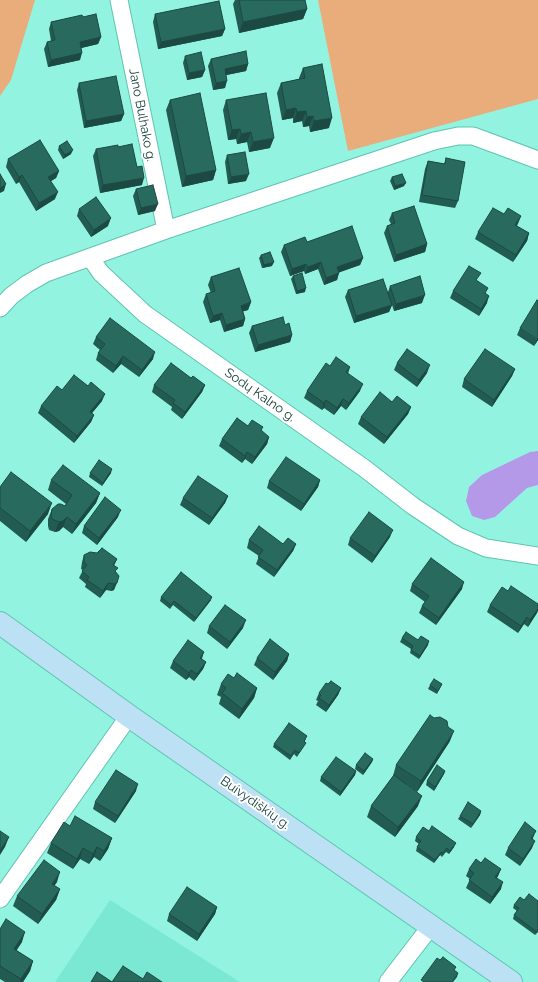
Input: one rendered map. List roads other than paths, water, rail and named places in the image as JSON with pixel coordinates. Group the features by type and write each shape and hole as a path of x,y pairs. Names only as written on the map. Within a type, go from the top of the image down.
{"main road":[{"name":"Buivydiškių g.","path":"0,623 129,716 511,982"}],"street":[{"name":"Jano Bulhako g.","path":"119,0 166,230"},
{"path":"0,308 16,292 46,273 166,230 434,141 458,136 473,136 538,160"},
{"name":"Sodų Kalno g.","path":"92,257 101,273 146,314 458,536 486,548 538,556"},
{"path":"0,899 129,716"},
{"path":"388,982 431,926"}]}
